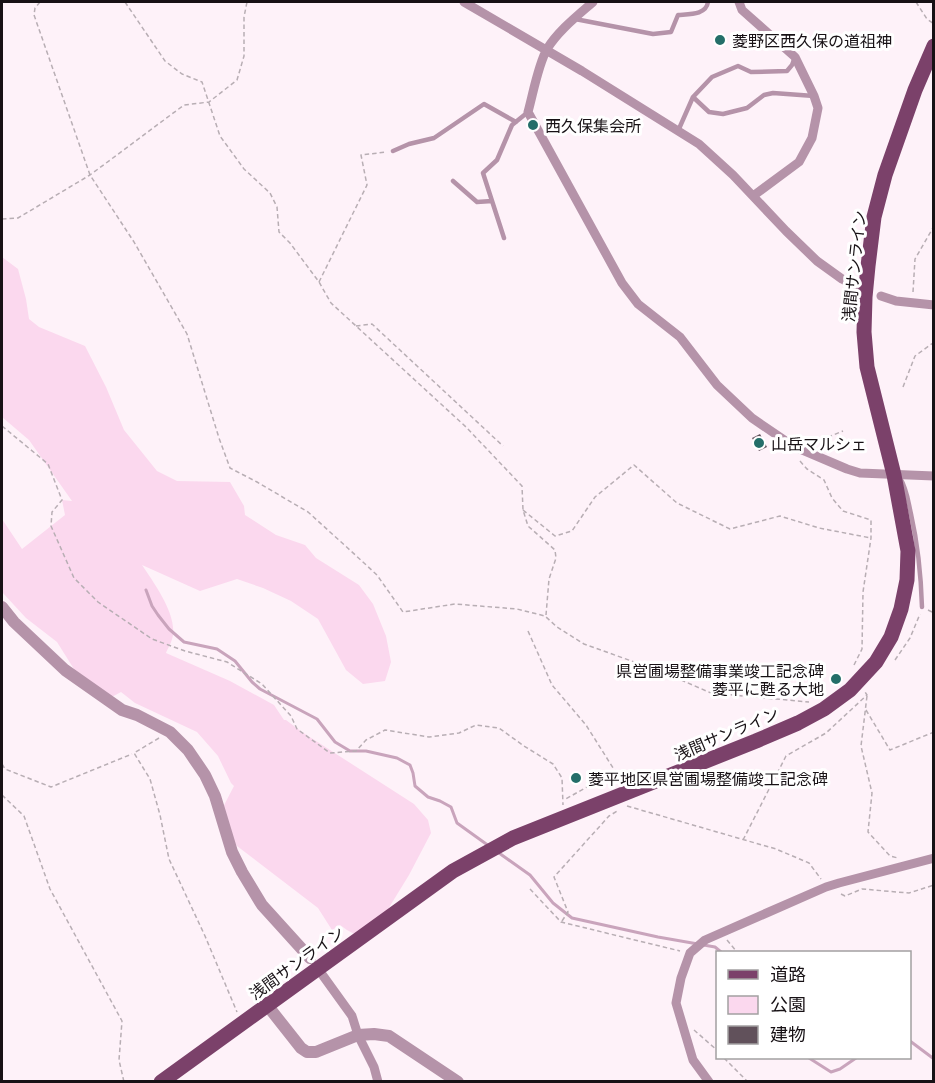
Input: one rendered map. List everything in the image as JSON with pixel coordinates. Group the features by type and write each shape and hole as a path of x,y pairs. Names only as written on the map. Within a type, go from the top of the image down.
{"main road":[{"name":"浅間サンライン","path":"161,1082 453,871 513,838 798,723 830,704 859,682 876,662 891,637 901,609 907,580 908,551 896,475 867,366 864,332 865,297 874,217 885,175 933,46"}],"street":[{"path":"464,2 699,144 733,175 817,261 856,286"},
{"path":"593,2 556,37 546,50 528,112 622,283 638,304 680,337 717,385 752,418 797,447 860,473 933,476"},
{"path":"739,2 742,10 795,57 818,108 812,138 799,162 753,196"},
{"path":"881,296 896,301 933,305"},
{"path":"2,607 14,622 64,670 122,710 170,732 188,750 205,775 215,796 232,852 262,905 310,958 351,1016 374,1067 378,1082"},
{"path":"709,1082 693,1060 676,1003 681,978 690,953 705,940 829,886 933,858"},
{"path":"267,1005 301,1048 307,1052 316,1052 358,1035 389,1036 458,1082"}],"lane":[{"path":"575,19 653,34 671,32 678,15 701,12 707,7 708,2"},
{"path":"678,131 693,97 712,77 738,66 751,72 787,71 795,57"},
{"path":"693,97 709,112 723,114 747,108 764,95 773,93 814,96"},
{"path":"393,151 409,144 434,138 484,104 516,122"},
{"path":"504,238 483,173 497,160 512,125 528,112"},
{"path":"453,181 477,202 492,201"},
{"path":"896,475 905,486 914,526 921,569 922,607"}],"path":[{"path":"40,2 35,8 34,15 90,175 134,242 187,334 230,468 308,512 377,575 403,612 455,604 517,609 545,616 557,627 584,644 665,673 711,693 830,704"},
{"path":"125,2 165,61 182,74 202,82 220,136 244,169 270,193 277,207 279,232 319,282 331,303 466,427 522,486 523,510 528,526 555,550 556,558 549,579 545,616"},
{"path":"2,219 18,218 90,175 184,105 209,102 237,80 244,56 244,17 248,2"},
{"path":"916,2 933,24"},
{"path":"319,282 366,185 362,155 393,151"},
{"path":"913,302 915,259 933,226"},
{"path":"355,326 372,324 502,446"},
{"path":"903,387 915,356 933,343 933,335"},
{"path":"2,426 48,464 62,500 52,512 51,526 74,578 98,602 152,639 184,651 227,662 262,684 291,716 297,729 330,753 356,751 366,740 386,730 429,737 459,733 476,724 499,728 553,764 562,778 563,818"},
{"path":"843,431 790,450 807,469 824,480 832,498 843,511 871,520 871,538 863,592 859,682 865,709 861,746 872,793 868,832 891,856 900,858"},
{"path":"523,510 555,536 572,531 595,497 634,465 677,503 730,529 780,516 819,528 871,538"},
{"path":"895,660 910,638 922,607 933,613"},
{"path":"528,632 552,685 586,725 615,771 562,801"},
{"path":"743,840 786,756 826,733 859,682"},
{"path":"865,709 890,750 933,732"},
{"path":"2,764 5,769 51,787 134,753 170,732"},
{"path":"134,753 150,778 169,859 242,1023"},
{"path":"2,795 24,816 50,889 122,1021 119,1060 124,1082"},
{"path":"561,922 568,912 555,877 609,816 625,806 776,849 809,862 829,886 845,896 862,889 909,893 933,885"},
{"path":"530,889 561,922 690,953"},
{"path":"720,933 736,951"},
{"path":"680,1017 716,1050"},
{"path":"725,1059 748,1082"}],"green space":[{"path":"2,257 18,269 29,319 39,327 85,346 124,430 157,471 177,481 230,482 244,506 245,515 276,535 305,545 316,558 359,585 373,604 386,636 391,662 385,681 363,684 346,670 318,619 291,601 237,579 200,591 142,565 171,617 173,635 166,653 230,681 274,705 284,720 414,804 428,820 431,833 409,875 382,919 360,937 340,925 332,930 318,908 237,846 221,827 220,813 234,786 218,756 197,732 135,703 121,692 108,699 84,685 57,642 26,618 2,592 2,519 22,549 65,515 62,500 72,501 29,440 2,417"}],"building":[{"name":"山岳マルシェ","path":"760,434 767,447 759,451 752,438"}],"waterway":[{"path":"146,590 158,615 184,642 217,649 235,661 260,689 317,719 335,742 350,751 366,751 397,758 410,765 415,786 428,797 451,807 457,823 489,846"},
{"path":"499,853 530,875 553,903 572,918 715,947 720,951"},
{"path":"911,1042 934,1059"},
{"path":"811,1059 831,1072 855,1059"}],"place":[{"name":"菱野区西久保の道祖神","path":"720,40"},
{"name":"西久保集会所","path":"533,125"},
{"name":"山岳マルシェ","path":"759,443"},
{"name":"県営圃場整備事業竣工記念碑 菱平に甦る大地","path":"836,679"},
{"name":"菱平地区県営圃場整備竣工記念碑","path":"576,778"}]}
